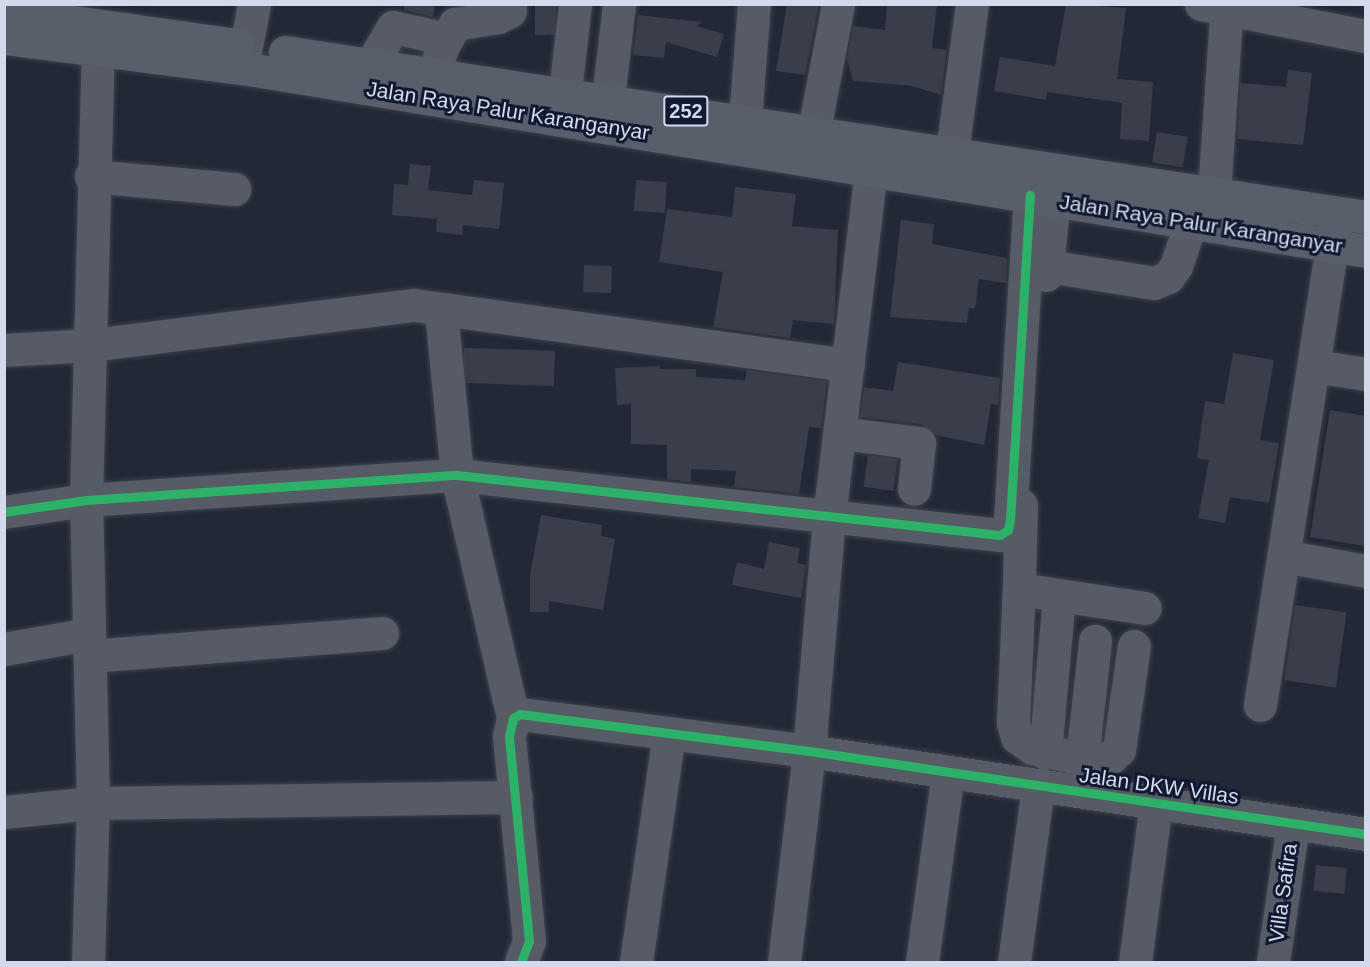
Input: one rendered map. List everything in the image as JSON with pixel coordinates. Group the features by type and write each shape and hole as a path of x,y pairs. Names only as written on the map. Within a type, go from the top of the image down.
{"main road":[{"name":"Jalan Raya Palur Karanganyar","path":"4,12 95,58"},
{"name":"Jalan Raya Palur Karanganyar","path":"4,38 95,58 243,57 371,64 431,85 565,92 608,98 743,135"},
{"name":"Jalan Raya Palur Karanganyar","path":"243,57 811,145 871,175 1042,197 1191,222 1331,259 1365,251"},
{"name":"Jalan Raya Palur Karanganyar","path":"871,175 952,152 1351,215"},
{"path":"949,185 952,152"}],"street":[{"path":"243,57 254,4"},
{"path":"431,85 447,39 464,19 498,17 510,11 510,4"},
{"path":"565,92 575,4"},
{"path":"608,98 619,4"},
{"path":"743,135 754,4"},
{"path":"811,145 838,4"},
{"path":"952,152 972,4"},
{"path":"1214,193 1218,6 1365,36"},
{"path":"371,64 393,27 447,39"},
{"path":"88,963 93,803 86,500 91,345 91,176 95,58"},
{"path":"784,963 809,751 829,517 871,175"},
{"path":"91,176 234,189"},
{"path":"1042,197 1047,266 1023,483 1013,723 1017,737 1045,753 1082,759 1110,758 1119,750 1134,646"},
{"path":"4,512 86,500 457,475 989,534 1008,530 1042,197"},
{"path":"1260,705 1331,259 1351,215"},
{"path":"1047,266 1154,283 1168,277 1176,266 1191,222"},
{"path":"4,350 91,345 387,305 848,365"},
{"path":"441,311 457,475 513,718 509,736 529,941 520,963"},
{"path":"1315,366 1365,374"},
{"path":"840,433 919,443 914,489"},
{"path":"1283,556 1365,571"},
{"path":"1019,584 1059,596 1145,608"},
{"path":"1045,753 1059,596"},
{"path":"4,649 382,633"},
{"path":"1082,759 1095,641"},
{"name":"Jalan DKW Villas","path":"513,718 530,713 809,751 1365,834"},
{"path":"636,963 669,733"},
{"path":"922,963 948,772"},
{"path":"1014,963 1038,786"},
{"path":"4,812 93,803 516,797"},
{"path":"1135,963 1156,803"},
{"name":"Villa Safira","path":"1273,963 1293,824"}],"building":[{"path":"405,4 435,4 433,17 404,10"},
{"path":"535,4 556,4 556,35 535,35"},
{"path":"787,4 819,4 805,75 776,71"},
{"path":"887,4 937,4 932,48 947,50 941,95 912,86 853,81 847,59 853,26 885,30"},
{"path":"1066,4 1126,8 1117,79 1153,82 1149,141 1120,139 1122,103 1047,92 1046,100 994,91 1000,57 1055,66"},
{"path":"638,15 702,22 697,26 724,34 717,57 666,42 664,58 633,55"},
{"path":"1288,70 1312,73 1303,145 1237,139 1240,83 1286,87"},
{"path":"1157,132 1188,137 1183,167 1152,163"},
{"path":"410,164 431,166 428,190 472,195 474,180 504,183 499,229 463,225 462,235 436,232 437,219 392,215 394,184 408,185"},
{"path":"636,180 667,182 665,213 634,211"},
{"path":"735,187 796,194 792,226 838,230 834,324 793,320 790,338 713,327 723,272 659,262 667,209 732,217"},
{"path":"901,220 934,224 932,244 1007,258 1006,283 979,279 975,309 969,308 967,323 890,317"},
{"path":"584,265 612,266 611,293 583,292"},
{"path":"464,348 555,351 554,386 463,383"},
{"path":"1233,353 1274,360 1260,440 1279,443 1269,503 1230,497 1225,523 1198,518 1209,460 1197,458 1205,401 1224,404"},
{"path":"898,362 1000,378 998,405 991,404 984,445 936,435 921,424 860,417 864,387 893,391"},
{"path":"660,366 660,369 696,369 696,377 745,380 747,370 827,381 821,428 809,427 799,494 734,487 736,471 691,469 691,482 667,479 667,445 631,444 631,404 617,405 615,368"},
{"path":"1330,410 1365,416 1365,546 1310,537"},
{"path":"868,455 898,459 893,491 864,487"},
{"path":"541,515 602,525 601,536 615,539 603,610 549,601 549,612 530,612 530,575"},
{"path":"769,542 800,548 797,563 806,565 801,598 732,585 737,562 764,569"},
{"path":"1295,605 1346,612 1336,687 1284,680"},
{"path":"1316,865 1347,868 1344,894 1313,891"}],"cycle path":[{"path":"4,512 86,500 457,475 1000,535 1008,530 1010,520 1030,195"},
{"path":"521,962 529,941 509,736 513,718 520,714 809,751 1366,834"}]}
